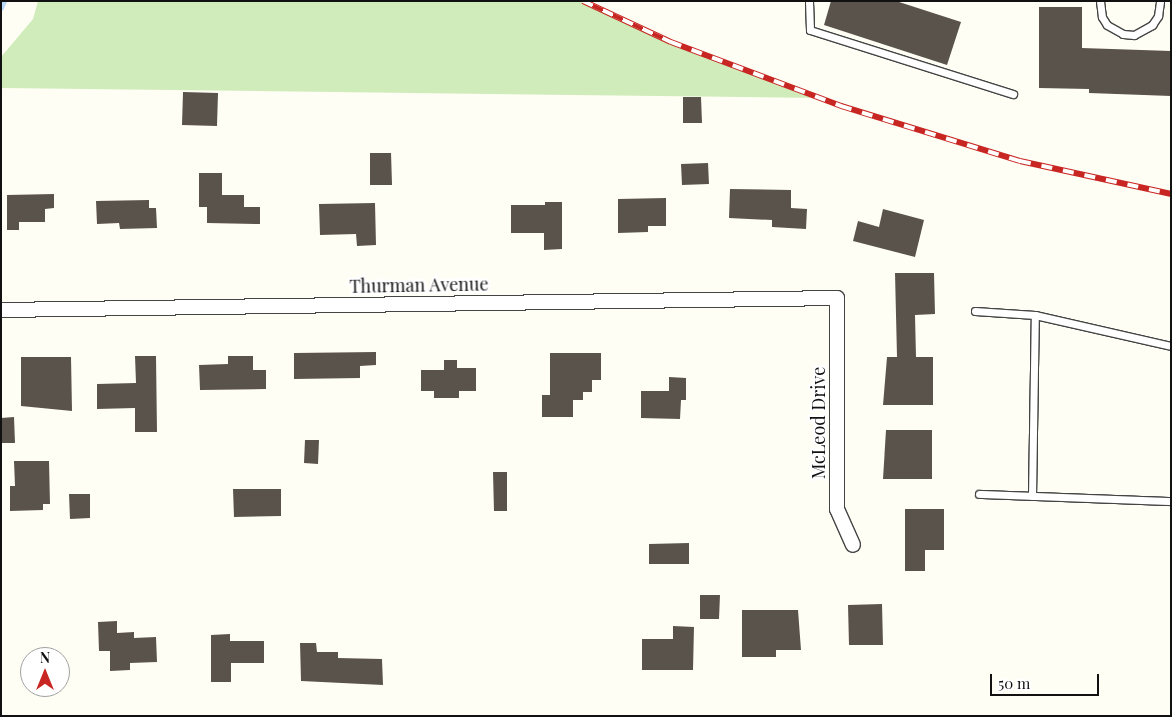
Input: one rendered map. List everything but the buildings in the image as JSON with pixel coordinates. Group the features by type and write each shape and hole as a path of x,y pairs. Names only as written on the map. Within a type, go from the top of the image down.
{"street":[{"name":"Thurman Avenue","path":"1,310 837,298"},
{"name":"McLeod Drive","path":"837,298 837,509 853,545"}],"lane":[{"path":"810,1 810,30 1013,94"},
{"path":"1100,1 1107,25 1124,34 1134,35 1152,25 1158,16 1160,1"},
{"path":"975,311 1035,314 1171,346"},
{"path":"1032,496 1035,314"},
{"path":"979,494 1171,500"}],"green space":[{"path":"38,1 583,1 671,42 820,98 1,88 1,57 33,19"}],"waterway":[{"path":"1,8 4,1"}],"railway":[{"path":"583,1 671,42 841,106 1020,161 1171,194"}]}
